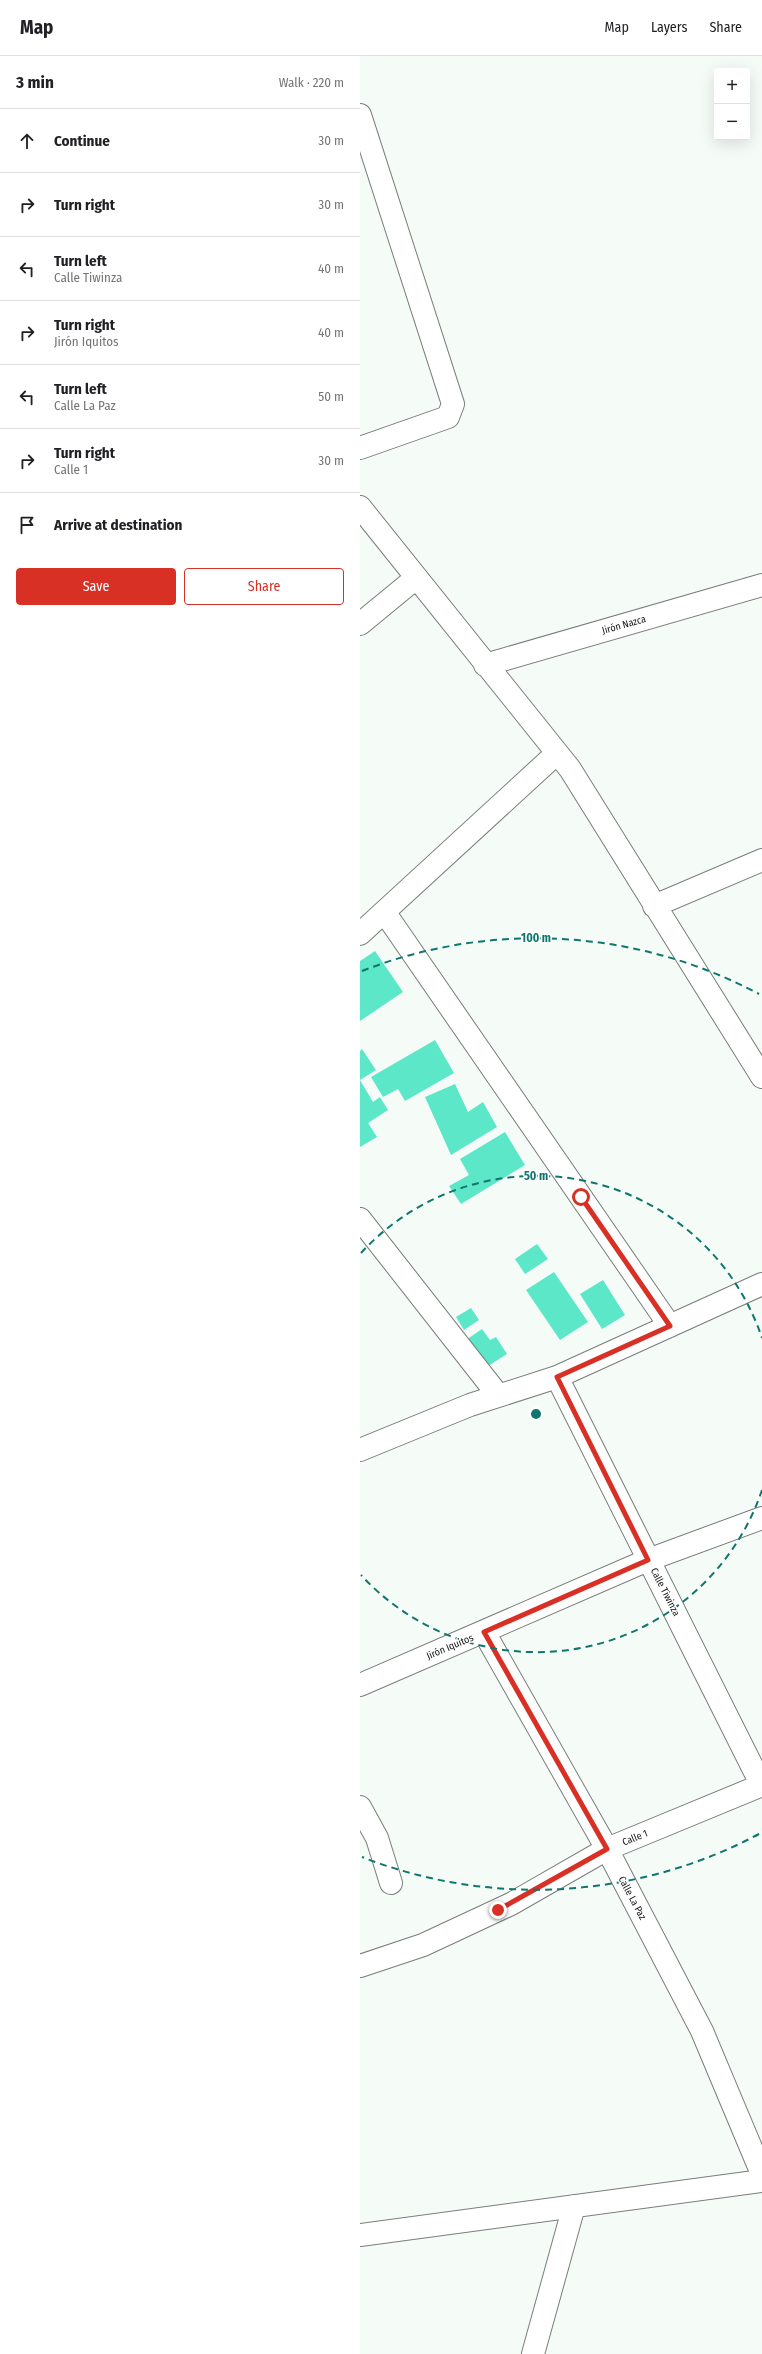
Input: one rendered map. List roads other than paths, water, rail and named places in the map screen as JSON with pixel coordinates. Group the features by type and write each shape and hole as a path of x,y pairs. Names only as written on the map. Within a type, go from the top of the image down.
{"street":[{"path":"360,115 453,404 448,417 360,448"},
{"path":"360,507 485,665 570,769 654,906 761,1074"},
{"path":"360,624 416,578"},
{"name":"Jirón Nazca","path":"485,665 762,585"},
{"path":"360,934 557,753"},
{"path":"654,906 762,860"},
{"path":"385,912 670,1326"},
{"path":"360,1219 498,1395"},
{"path":"360,1450 498,1395 557,1377 762,1284"},
{"name":"Calle Tiwinza","path":"557,1377 762,1786"},
{"name":"Jirón Iquitos","path":"360,1685 648,1560 762,1518"},
{"name":"Calle La Paz","path":"484,1632 607,1849 702,2030 762,2174"},
{"name":"Calle 1","path":"360,1966 423,1945 511,1904 607,1849 762,1786"},
{"path":"360,1807 377,1838 391,1883"},
{"path":"360,2235 762,2181"},
{"path":"533,2354 574,2206"}]}
